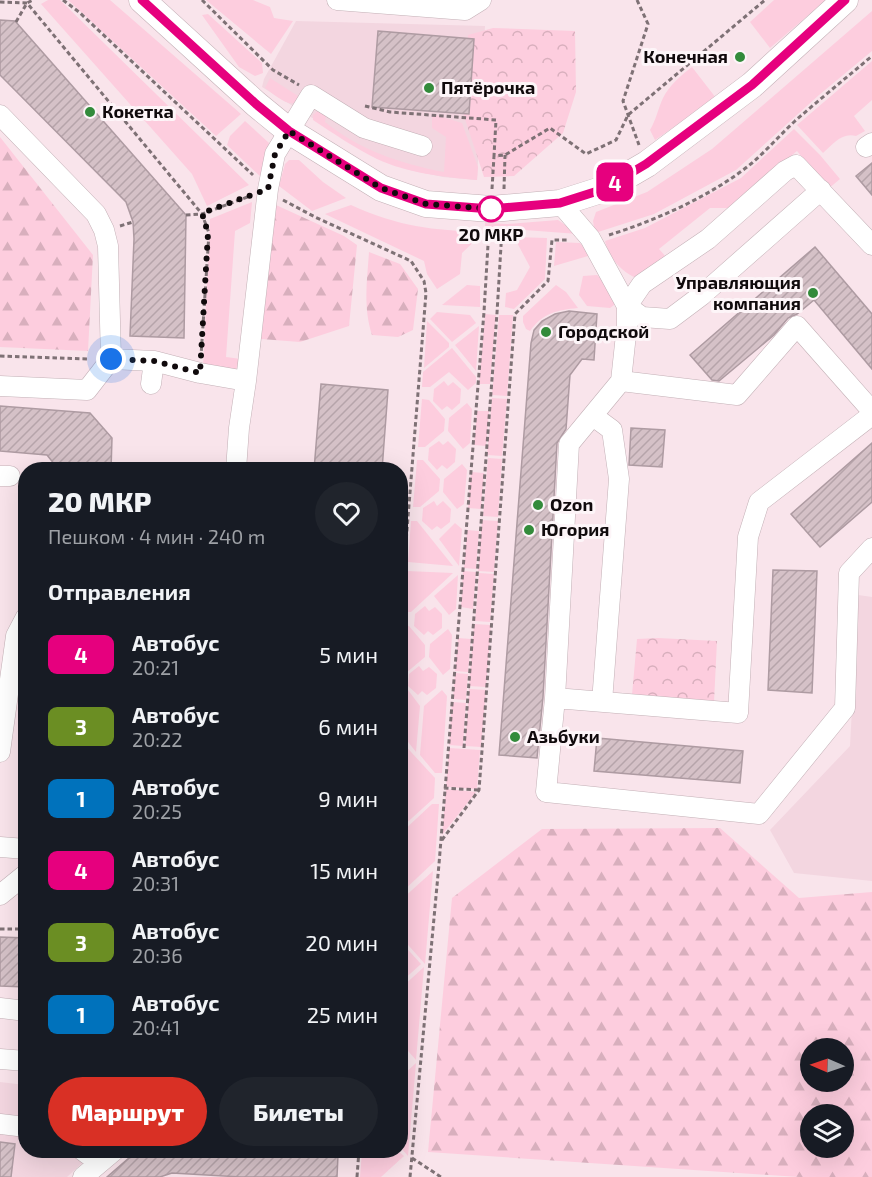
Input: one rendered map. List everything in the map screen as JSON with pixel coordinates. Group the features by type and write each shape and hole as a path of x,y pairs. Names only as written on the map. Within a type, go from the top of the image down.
{"main road":[{"path":"142,0 289,131 381,188 426,204 496,209 560,203 604,189 646,164 752,85 845,0"}],"lane":[{"path":"338,0 465,10 481,0"},
{"path":"236,462 238,428 246,381 268,189 275,154 311,95 364,129 422,146"},
{"path":"0,115 96,214 104,230 108,246 111,359 87,390 0,386"},
{"path":"872,245 796,165 785,171 708,239 642,284 627,306 621,381 569,444 555,698 546,792 759,814 845,708 849,573 872,548"},
{"path":"560,203 590,238 627,306 642,317 670,319 702,295 821,190"},
{"path":"555,698 738,713 748,537 759,502 872,413 797,326 737,395 621,381"},
{"path":"111,359 154,361 200,373 246,381"},
{"path":"152,384 154,361"},
{"path":"593,416 612,430 619,479 602,702"},
{"path":"0,752 18,632"},
{"path":"0,847 18,848"},
{"path":"0,895 18,880"},
{"path":"0,1008 18,1010"},
{"path":"0,1059 18,1060"},
{"path":"0,1124 18,1126"},
{"path":"93,1158 98,1162"},
{"path":"82,1177 104,1158"}],"path":[{"path":"0,2 27,3 33,0"},
{"path":"63,0 79,12 268,189 288,204 411,261 424,281 426,293 408,517"},
{"path":"202,0 273,70 308,90"},
{"path":"637,0 648,24 623,101 646,164"},
{"path":"494,156 505,155 550,128 586,154 616,140 628,115 765,0"},
{"path":"16,22 27,3"},
{"path":"27,3 202,213 208,233 200,373"},
{"path":"441,842 479,790 514,314 548,280 552,240 605,236 640,225 716,187 751,163 794,122 872,56"},
{"path":"358,105 390,112 496,120 494,156 497,314 464,747"},
{"path":"410,1177 441,842 484,312 505,155"},
{"path":"186,215 202,213 268,189"},
{"path":"0,356 111,359"},
{"path":"444,788 479,790"},
{"path":"0,929 18,929"},
{"path":"357,1177 358,1158"},
{"path":"412,1158 441,1177"}],"shaded area":[{"path":"296,21 485,26 477,180 443,177 410,170 379,159 262,87 264,79"},
{"path":"858,595 872,597 872,881 794,873 770,830 850,746"},
{"path":"0,1082 18,1084 18,1158 87,1158 67,1177 0,1177"}],"green space":[{"path":"48,0 60,0 249,185 207,206 192,174 41,4"},
{"path":"68,0 110,0 241,114 216,136"},
{"path":"206,0 253,0 270,7 274,18 293,21 271,54"},
{"path":"774,0 826,0 770,48 750,22"},
{"path":"872,11 872,51 736,170 654,214 595,233 593,221 596,212 647,192 712,149"},
{"path":"208,14 262,63 263,73 255,76 239,67 202,15"},
{"path":"493,28 575,31 576,92 563,133 514,176 484,177 464,116 468,35"},
{"path":"872,61 872,100 854,116 865,131 856,136 842,137 823,153 797,125"},
{"path":"692,67 716,98 655,140 650,130 663,98 676,81"},
{"path":"270,78 298,96 296,101 289,103 284,101 265,88"},
{"path":"319,110 326,115 325,122 367,148 412,165 444,172 446,137 432,128 432,114 462,123 478,167 477,180 413,171 377,159 313,120 313,115"},
{"path":"245,121 269,143 263,179 227,145 230,136"},
{"path":"794,129 840,179 828,189 797,151 768,175 735,208 710,208 659,249 667,258 637,278 621,269 613,259 605,241 645,228 741,178"},
{"path":"0,137 93,255 88,351 0,347"},
{"path":"289,160 299,160 323,182 346,198 312,211 279,186 285,164"},
{"path":"252,202 250,223 235,231 226,357 241,359 240,365 231,373 203,368 210,219"},
{"path":"276,205 344,236 357,245 349,326 300,342 261,339"},
{"path":"351,205 401,223 448,230 484,232 462,253 460,274 437,289 427,274 424,261 325,214"},
{"path":"558,220 578,234 485,227 485,223 508,224"},
{"path":"514,237 547,238 545,279 514,309 505,307 506,293 517,290 530,267"},
{"path":"556,242 580,243 589,254 554,266"},
{"path":"369,252 400,264 418,289 413,330 398,337 372,335 367,304"},
{"path":"597,275 614,291 614,305 610,308 587,306 579,295 583,276"},
{"path":"467,285 480,286 480,307 442,305"},
{"path":"556,285 566,292 578,308 545,316 530,331 526,329 523,316"},
{"path":"437,312 470,315 476,323 452,342 430,319"},
{"path":"485,314 496,315 490,384 479,384"},
{"path":"499,315 513,315 507,396 492,395"},
{"path":"427,321 449,343 449,347 424,368"},
{"path":"479,326 476,371 455,345"},
{"path":"452,348 476,377 476,383 468,390 449,372 430,387 422,387 423,372"},
{"path":"444,381 448,386 453,382 461,389 460,403 452,410 447,406 442,410 433,401 434,389"},
{"path":"492,398 507,399 502,456 487,455"},
{"path":"422,399 429,400 445,419 444,431 425,447 418,447"},
{"path":"467,403 472,409 470,443 463,449 448,431 449,418"},
{"path":"477,411 489,411 486,446 474,445"},
{"path":"439,441 443,445 448,441 456,449 455,462 447,469 442,465 437,470 428,460 429,448"},
{"path":"488,458 502,459 498,517 483,516"},
{"path":"417,460 423,460 440,479 439,491 420,507 413,507"},
{"path":"462,464 467,470 464,504 457,509 443,492 444,479"},
{"path":"471,472 484,473 481,509 468,508"},
{"path":"434,501 437,506 443,501 451,509 450,522 441,529 437,526 432,530 422,521 423,508"},
{"path":"482,520 498,521 494,572 478,571"},
{"path":"411,521 417,521 453,566 408,562"},
{"path":"455,523 462,529 459,566 439,539"},
{"path":"467,530 479,531 476,569 464,568"},
{"path":"408,571 453,573 411,612 408,612"},
{"path":"463,571 476,572 473,609 461,607"},
{"path":"479,573 494,574 490,622 475,621"},
{"path":"458,575 456,609 449,615 434,596"},
{"path":"425,606 429,611 435,607 442,614 442,628 433,635 428,631 424,635 414,626 415,614"},
{"path":"474,624 491,625 486,687 469,686"},
{"path":"408,626 425,645 425,657 408,671"},
{"path":"448,629 452,635 450,669 443,675 429,657 430,644"},
{"path":"458,638 471,639 468,672 455,671"},
{"path":"637,639 717,641 714,702 632,695"},
{"path":"419,666 423,671 429,667 437,674 436,688 427,695 422,691 418,695 408,686 409,674"},
{"path":"455,673 468,674 466,700 453,699"},
{"path":"469,689 486,690 481,747 465,746"},
{"path":"408,690 420,706 416,752 408,742"},
{"path":"442,690 447,696 442,773 435,773 420,755 424,706"},
{"path":"452,702 466,703 463,746 449,745"},
{"path":"449,748 480,750 477,789 446,787"},
{"path":"408,749 435,778 434,798 408,822"},
{"path":"446,789 476,792 442,835"},
{"path":"432,804 439,804 435,861 408,886 408,826"},
{"path":"720,828 799,898 872,892 872,1177 799,1177 428,1152 452,898 542,829"},
{"path":"433,871 425,964 408,945 408,894"},
{"path":"408,950 421,964 408,976"},
{"path":"424,967 416,1060 408,1051 408,982"},
{"path":"416,1063 408,1156 408,1070"},
{"path":"361,1158 402,1158 381,1177 360,1177"}],"building":[{"path":"0,20 15,21 186,215 184,338 130,336 134,239 133,222 126,202 0,75"},
{"path":"378,31 474,39 469,114 372,107"},
{"path":"872,163 872,195 856,176"},
{"path":"815,247 872,314 872,369 814,300 797,314 788,318 774,335 719,381 712,380 690,355"},
{"path":"569,311 597,314 594,360 582,359 570,375 566,429 557,443 543,697 537,758 499,755 531,343 534,330 542,321 555,314"},
{"path":"321,384 388,390 383,462 315,462"},
{"path":"0,406 90,413 112,438 111,462 53,462 47,455 0,451"},
{"path":"631,428 665,430 662,467 629,465"},
{"path":"872,443 872,502 820,547 791,514"},
{"path":"773,570 817,571 812,693 768,690"},
{"path":"597,738 743,751 740,783 594,771"},
{"path":"0,937 18,938 18,987 0,986"},
{"path":"0,1142 15,1144 11,1177 0,1177"},
{"path":"129,1158 338,1158 337,1177 241,1177 172,1173 160,1177 107,1177"}],"bus line":[{"name":"4","path":"142,0 289,131 381,188 426,204 491,209 560,203 604,189 646,164 752,85 845,0"}],"place":[{"name":"Конечная","path":"740,57"},
{"name":"Пятёрочка","path":"429,88"},
{"name":"Кокетка","path":"90,112"},
{"name":"20 МКР","path":"491,209"},
{"name":"Управляющия компания","path":"813,293"},
{"name":"Городской","path":"546,332"},
{"name":"Ozon","path":"538,505"},
{"name":"Югория","path":"529,530"},
{"name":"Азьбуки","path":"515,737"}],"route":[{"path":"111,359 154,361 200,373 208,233 202,213 268,189 275,154 289,131 381,188 426,204 491,209"}]}
